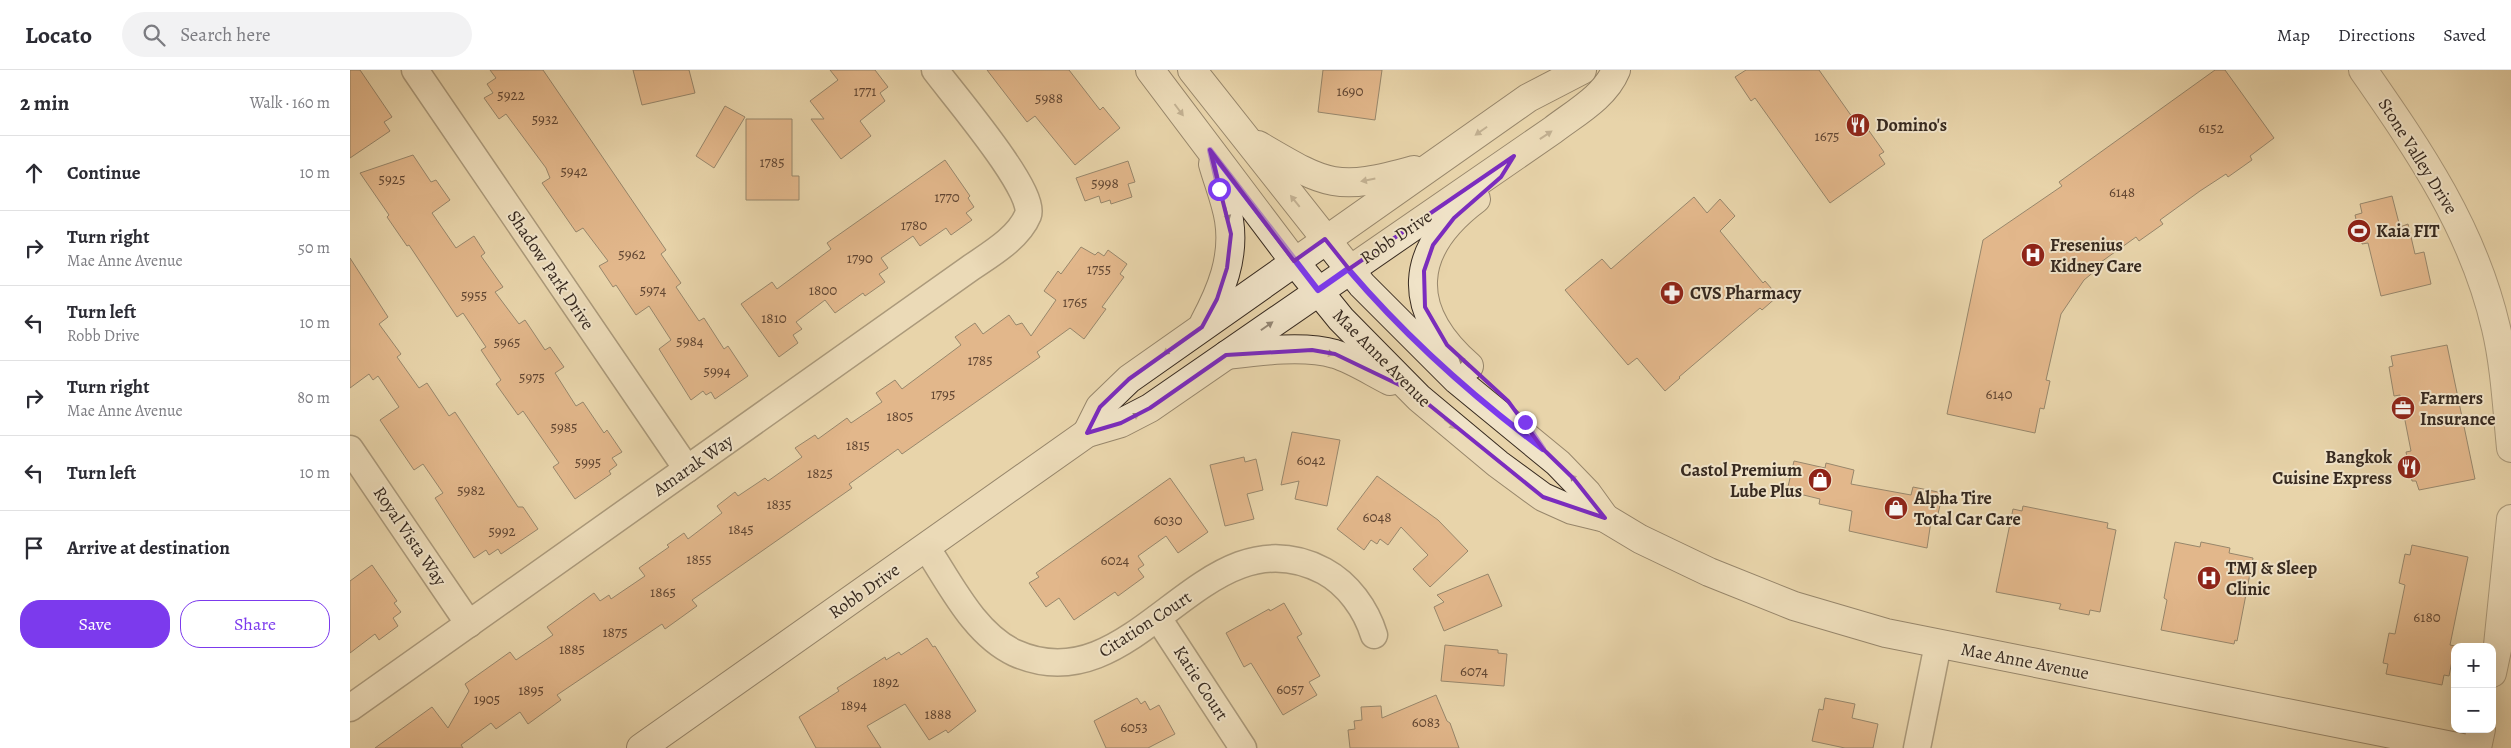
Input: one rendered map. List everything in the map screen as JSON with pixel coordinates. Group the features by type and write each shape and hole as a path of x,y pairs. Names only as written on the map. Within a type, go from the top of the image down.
{"main road":[{"name":"Mae Anne Avenue","path":"1150,70 1294,261 1366,346 1412,392 1476,446 1543,497 1572,510 1605,518 1701,568 1794,606 1886,633 2462,748"},
{"name":"Mae Anne Avenue","path":"1192,70 1348,269 1398,323 1457,380 1543,449 1574,479 1605,518"},
{"name":"Robb Drive","path":"1087,433 1100,407 1119,388 1202,327 1528,98 1582,70"},
{"name":"Robb Drive","path":"642,748 1087,433 1121,424 1150,408 1348,269 1514,156 1591,101 1607,86 1616,70"},
{"name":"Stone Valley Drive","path":"2363,70 2436,178 2477,262 2496,329 2511,448"},
{"path":"1243,136 1302,171 1331,182 1355,183 1432,165"},
{"path":"1202,327 1224,281 1230,251 1229,218 1210,150"},
{"path":"1514,156 1501,177 1454,218 1433,245 1424,271 1424,296 1429,318 1446,345 1508,401 1543,449"},
{"path":"1226,355 1258,351 1312,350 1334,354 1412,392"},
{"path":"2496,654 2511,519"},
{"path":"2477,748 2480,733"}],"street":[{"name":"Shadow Park Drive","path":"415,70 687,469"},
{"name":"Amarak Way","path":"350,708 970,269 1020,229 1028,214 1029,203 1022,188 999,153 935,70"},
{"name":"Royal Vista Way","path":"350,449 469,624"},
{"name":"Citation Court","path":"926,547 986,632 1003,646 1025,657 1059,664 1082,661 1111,649 1223,571 1254,560 1287,558 1317,568 1336,579 1362,608 1374,635"},
{"name":"Katie Court","path":"1158,618 1243,748"},
{"path":"1917,748 1938,644"}],"highlighted area":[{"path":"1210,150 1294,261 1325,239 1349,269 1514,156 1501,177 1454,218 1433,245 1424,271 1425,307 1447,345 1508,401 1543,449 1574,479 1605,518 1543,497 1412,391 1335,354 1312,350 1226,355 1150,408 1121,423 1087,433 1100,407 1129,379 1202,327 1217,299 1227,268 1231,234"}],"building":[{"path":"350,70 360,70 392,117 384,122 390,131 350,158"},
{"path":"490,70 543,70 666,250 661,254 681,283 676,287 699,321 704,318 724,349 728,346 748,376 715,399 711,392 706,395 703,391 691,400 659,349 671,340 649,306 636,315 616,285 613,287 599,266 608,261 583,228 576,232 542,183 550,178 546,168 506,114 499,119 484,98 493,93 487,84 496,78"},
{"path":"633,70 689,70 695,93 642,105"},
{"path":"830,70 875,70 888,87 880,93 885,101 860,121 871,136 841,159 811,119 824,119 810,101 838,80"},
{"path":"987,70 1069,70 1100,110 1103,107 1120,128 1075,165 1035,116 1027,122"},
{"path":"1323,70 1382,70 1375,120 1318,112"},
{"path":"1746,70 1819,70 1862,131 1867,128 1884,152 1879,155 1885,164 1830,203 1755,98 1751,101 1735,77"},
{"path":"2215,70 2225,70 2274,138 2250,156 2252,160 2228,177 2226,174 2160,220 2163,224 2139,241 2136,237 2094,267 2096,270 2084,280 2061,314 2046,380 2050,381 2044,409 2040,408 2035,433 1947,414 1983,240 2062,186 2059,182"},
{"path":"725,106 745,117 714,168 696,156"},
{"path":"746,119 792,119 792,176 799,176 799,200 746,200"},
{"path":"413,155 431,182 436,180 450,200 432,213 456,248 474,236 485,253 481,256 503,287 495,292 519,324 525,320 545,350 550,347 564,367 555,373 576,406 583,402 604,433 607,430 622,452 612,458 617,465 609,471 611,474 575,499 553,467 559,463 523,411 518,415 496,384 501,380 481,350 486,347 463,313 457,317 409,245 407,246 387,217 389,215 360,173"},
{"path":"945,160 970,196 968,198 974,207 966,213 972,220 951,235 946,228 920,246 913,236 881,258 888,268 879,274 885,282 865,296 863,293 835,313 825,300 796,322 802,329 793,335 798,343 779,357 741,304 772,282 777,289 831,249 827,243"},
{"path":"1128,161 1135,182 1128,184 1132,197 1111,204 1110,200 1101,203 1099,196 1085,201 1076,178"},
{"path":"2392,196 2400,227 2408,224 2415,254 2424,252 2431,284 2381,296 2368,243 2362,244 2355,215 2362,213 2360,204"},
{"name":"CVS Pharmacy","path":"1694,197 1707,213 1720,199 1735,216 1720,231 1763,283 1765,281 1778,296 1762,310 1760,308 1665,391 1637,358 1628,365 1565,290 1602,259 1611,269"},
{"path":"1081,247 1095,255 1098,252 1104,256 1108,250 1127,264 1120,274 1124,277 1102,307 1106,309 1084,339 1070,328 1037,352 1040,357 902,454 898,449 849,484 852,488 692,600 697,606 665,629 662,624 557,695 561,700 528,724 520,712 496,729 491,723 461,745 463,748 375,748 432,707 448,728 469,691 465,684 510,652 516,660 553,635 547,627 594,593 600,601 609,595 611,599 645,576 639,568 669,547 667,545 684,533 688,539 722,513 717,506 735,492 738,496 765,478 768,481 802,457 795,448 815,435 818,439 847,418 851,423 882,402 876,393 895,380 902,389 961,345 955,337 975,323 983,334 1009,315 1016,325 1022,323 1031,336 1056,300 1044,291 1058,271 1061,274"},
{"path":"350,258 388,317 379,324 401,354 397,357 419,388 427,383 449,416 455,412 518,507 523,507 538,529 501,554 498,549 489,555 486,550 474,558 435,498 443,493 423,464 414,470 380,420 399,407 378,376 373,380 369,374 350,388"},
{"path":"2447,345 2475,479 2419,490 2416,481 2412,481 2406,452 2411,451 2400,395 2394,396 2389,367 2393,366 2391,356"},
{"path":"1292,432 1340,440 1327,506 1295,499 1299,481 1281,485"},
{"path":"1244,457 1245,462 1256,459 1263,490 1247,494 1254,519 1225,526 1210,465"},
{"name":"Alpha Tire Total Car Care","path":"1794,461 1825,468 1826,463 1854,470 1851,484 1911,495 1913,487 1943,493 1936,522 1931,521 1927,548 1849,531 1852,511 1819,504 1820,499 1787,491"},
{"path":"1377,476 1438,520 1468,551 1430,587 1413,569 1428,555 1401,527 1388,545 1380,539 1377,544 1371,540 1364,550 1337,529"},
{"path":"1170,478 1208,532 1178,553 1166,536 1138,556 1144,565 1138,569 1144,577 1118,596 1115,592 1074,620 1059,598 1046,607 1029,583 1039,577 1036,573"},
{"path":"2023,506 2108,523 2107,528 2116,530 2100,612 2090,610 2089,615 2059,609 2061,604 1996,592 2013,509 2022,511"},
{"name":"TMJ & Sleep Clinic","path":"2175,542 2200,547 2201,542 2230,548 2229,553 2253,558 2237,641 2235,640 2234,644 2161,630 2167,600 2164,598"},
{"path":"2412,545 2468,557 2450,645 2451,666 2449,676 2444,675 2442,685 2386,674 2388,664 2383,663 2389,633 2395,634 2405,585 2399,583 2405,554 2410,555"},
{"path":"372,565 397,601 394,603 401,612 393,618 398,626 379,640 375,634 350,653 350,581"},
{"path":"1488,574 1502,606 1444,631 1434,607 1444,602 1437,595"},
{"path":"1284,603 1302,634 1297,637 1320,676 1309,682 1317,695 1283,715 1251,663 1244,667 1226,633 1269,609 1270,611"},
{"path":"927,638 933,647 935,646 976,711 948,733 946,730 929,740 905,704 867,726 881,748 816,748 799,717 839,691 837,688 885,657 886,660 899,652 901,655"},
{"path":"1445,645 1498,650 1498,653 1507,654 1504,686 1441,681"},
{"path":"1436,695 1447,721 1450,723 1459,748 1350,748 1348,730 1355,729 1354,721 1362,720 1361,707 1381,706 1382,718"},
{"path":"1137,698 1141,704 1145,701 1150,710 1159,705 1175,734 1148,748 1106,748 1094,721"},
{"path":"1825,698 1855,704 1852,718 1878,724 1873,748 1845,748 1812,741 1819,709 1823,710"}],"place":[{"name":"Domino's","path":"1858,125"},
{"name":"Kaia FIT","path":"2359,231"},
{"name":"Fresenius Kidney Care","path":"2033,255"},
{"name":"CVS Pharmacy","path":"1672,293"},
{"name":"Farmers Insurance","path":"2403,408"},
{"name":"Bangkok Cuisine Express","path":"2409,467"},
{"name":"Castol Premium Lube Plus","path":"1820,480"},
{"name":"Alpha Tire Total Car Care","path":"1896,508"},
{"name":"TMJ & Sleep Clinic","path":"2209,578"}],"route":[{"path":"1219,189 1210,150 1318,290 1348,269 1404,329 1457,380 1543,449 1525,422"}]}
